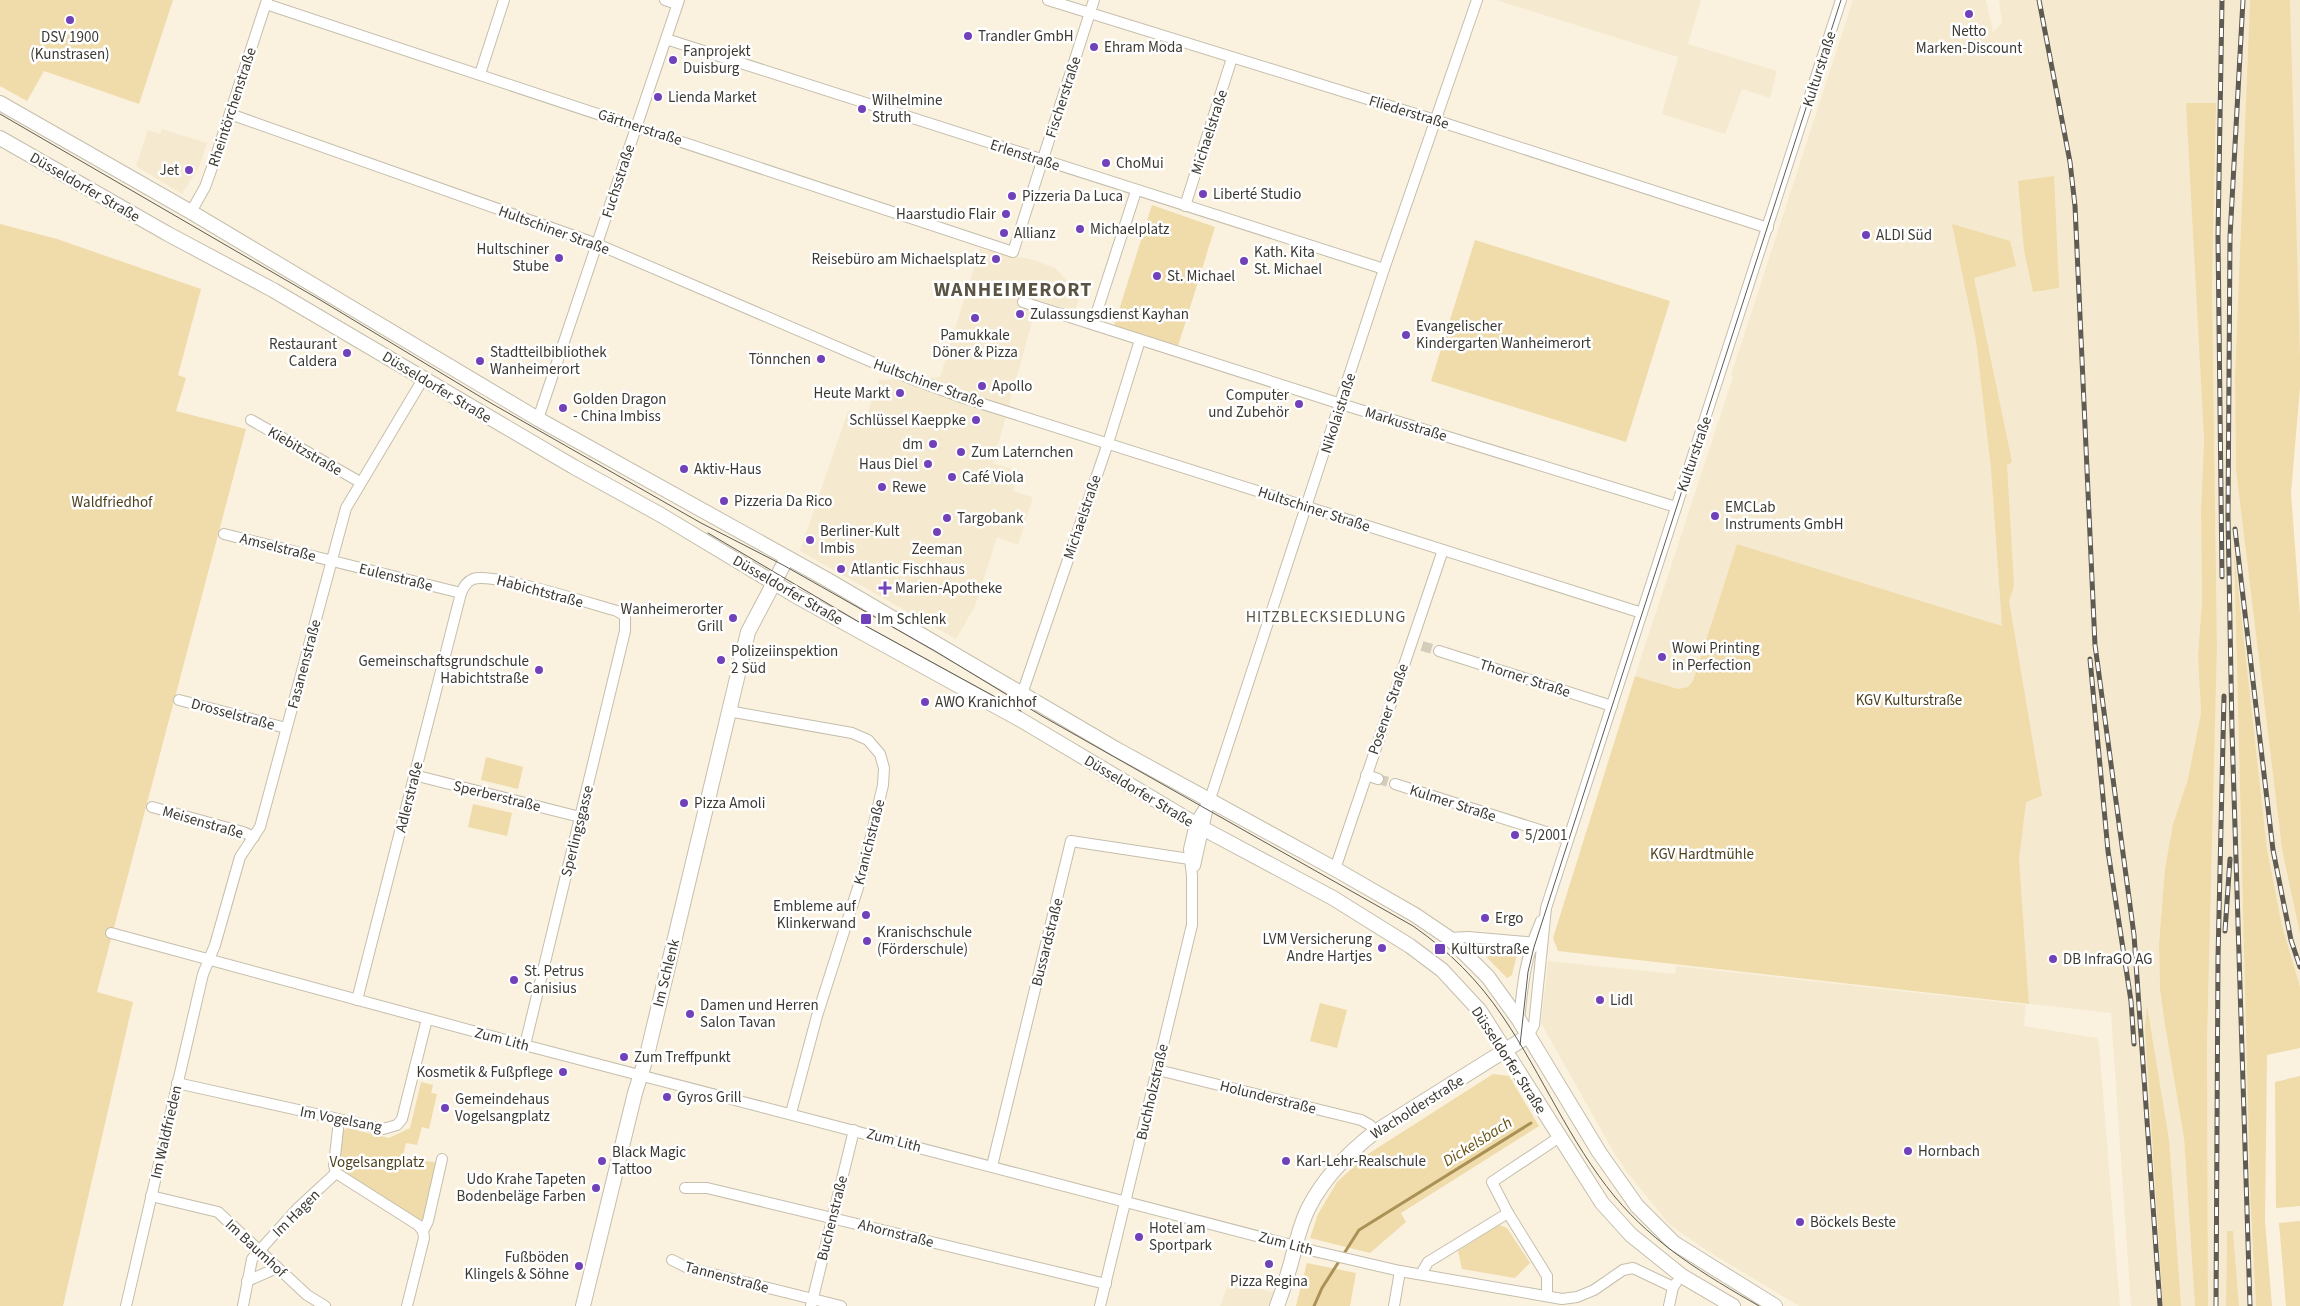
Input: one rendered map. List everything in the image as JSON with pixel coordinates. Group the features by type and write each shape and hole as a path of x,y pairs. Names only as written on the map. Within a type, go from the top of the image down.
{"main road":[{"name":"Düsseldorfer Straße","path":"0,103 191,212 538,419 892,617 1022,694 1335,869 1415,915 1449,938 1488,978 1519,1020 1599,1152 1637,1206 1674,1244 1775,1306"},
{"name":"Düsseldorfer Straße","path":"0,138 168,234 273,290 574,467 661,515 773,583 1021,720 1199,826 1333,898 1410,946 1442,970 1475,1006 1558,1138 1602,1203 1631,1235 1682,1276 1733,1306"},
{"name":"Im Schlenk","path":"583,1306 748,632 787,558"},
{"path":"1504,1051 1519,1020"},
{"name":"Wacholderstraße","path":"1277,1306 1309,1207 1328,1175 1375,1132 1528,1036"},
{"path":"1706,1290 1701,1282 1701,1277 1707,1272 1730,1279"}],"street":[{"path":"480,74 504,0"},
{"path":"665,0 678,2"},
{"name":"Fliederstraße","path":"1048,0 1435,120 1768,228"},
{"name":"Fischerstraße","path":"1013,252 1094,0"},
{"name":"Nikolaistraße","path":"1199,826 1210,799 1307,507 1384,269 1477,0"},
{"name":"Kulturstraße","path":"1519,1020 1524,969 1531,943 1545,912 1841,0"},
{"name":"Gärtnerstraße","path":"266,2 1013,252"},
{"name":"Rheintörchenstraße","path":"191,212 205,188 266,2"},
{"name":"Fuchsstraße","path":"538,419 678,2"},
{"name":"Erlenstraße","path":"666,39 1384,269"},
{"name":"Michaelstraße","path":"1185,206 1232,58"},
{"name":"Hultschiner Straße","path":"230,114 597,244 907,377 964,398 1642,613"},
{"path":"1093,324 1136,191"},
{"name":"Markusstraße","path":"1022,302 1341,404 1676,506"},
{"name":"Michaelstraße","path":"1022,694 1108,443 1140,340"},
{"name":"Fasanenstraße","path":"208,959 216,944 240,857 260,827 346,508 423,378"},
{"name":"Kiebitzstraße","path":"251,420 360,482"},
{"name":"Amselstraße","path":"224,534 331,561"},
{"name":"Posener Straße","path":"1335,869 1443,550"},
{"name":"Eulenstraße","path":"331,561 461,593"},
{"name":"Habichtstraße","path":"461,593 465,584 472,579 495,578 617,611 625,616"},
{"name":"Adlerstraße","path":"356,1000 461,593"},
{"name":"Sperlingsgasse","path":"525,1045 625,631 625,616"},
{"path":"1411,642 1422,646"},
{"name":"Thorner Straße","path":"1439,651 1612,706"},
{"name":"Drosselstraße","path":"179,700 286,728"},
{"name":"Kranichstraße","path":"728,711 852,734 868,740 880,754 884,768 883,785 862,875 817,1016 792,1113"},
{"name":"Sperberstraße","path":"414,775 580,817"},
{"path":"1366,775 1378,778"},
{"name":"Kulmer Straße","path":"1395,784 1568,839"},
{"name":"Meisenstraße","path":"152,807 243,832 254,837"},
{"name":"Buchholzstraße","path":"1100,1306 1192,926 1193,860 1189,849 1199,826"},
{"name":"Bussardstraße","path":"992,1166 1071,841 1193,860"},
{"name":"Kulturstraße","path":"1528,1036 1534,1024 1545,912"},
{"name":"Zum Lith","path":"112,933 525,1045 792,1113 1354,1261 1400,1271 1562,1299 1578,1297 1594,1290 1624,1270 1632,1268 1672,1287"},
{"path":"1449,938 1468,937 1531,943 1541,955"},
{"name":"Im Waldfrieden","path":"126,1306 202,974 208,959"},
{"name":"Im Vogelsang","path":"177,1083 383,1129 397,1125 402,1119 427,1019"},
{"name":"Holunderstraße","path":"1158,1070 1361,1120 1370,1125 1375,1132"},
{"path":"339,1120 334,1165 336,1173 418,1224 423,1230 424,1238 407,1306"},
{"name":"Buchenstraße","path":"812,1302 854,1130"},
{"path":"1547,1296 1546,1276 1508,1213 1492,1182 1558,1138"},
{"path":"423,1230 428,1221 442,1159"},
{"name":"Im Hagen","path":"243,1306 252,1259 297,1209 336,1173"},
{"name":"Ahornstraße","path":"685,1188 707,1188 1106,1284"},
{"name":"Im Baumhof","path":"151,1196 214,1210 307,1294 325,1306"},
{"path":"1421,1274 1428,1262 1508,1213"},
{"name":"Tannenstraße","path":"672,1260 688,1268 812,1302 841,1306"},
{"path":"247,1281 277,1268"},
{"path":"1394,1306 1400,1271"},
{"path":"1669,1306 1672,1287 1682,1276"}],"shaded area":[{"path":"1496,0 1701,0 1688,44 1777,71 1770,98 1742,89 1725,134 1662,114 1678,57"},
{"path":"1853,0 1986,0 1993,32 2002,23 1999,0 2250,0 2235,376 2236,470 2282,849 2300,934 2300,987 2282,926 2267,849 2234,561 2250,1190 2256,1306 2239,1306 2233,1231 2227,1231 2226,1306 2208,1306 2207,1042 2217,648 2212,282 2216,103 2201,511 2202,601 2198,656 2201,713 2188,779 2173,823 2165,868 2159,944 2160,989 2184,1138 2195,1306 2131,1306 2111,1013 2029,1004 2002,626 1737,544 1693,681 1688,687 1678,689 1635,676"},
{"path":"2290,0 2300,0 2300,357 2298,356"},
{"path":"162,129 207,143 200,165 182,194 136,166 148,130 160,134"},
{"path":"980,249 1034,260 1055,268 1080,295 1075,312 1038,300 993,463 1019,471 1013,491 1033,497 1018,545 997,537 975,606 956,639 800,551 848,411 866,417 879,380 940,377"},
{"path":"1548,961 1675,974 1676,966 2026,1005 2024,1026 2097,1038 2099,1043 2120,1306 1799,1306 1706,1250 1669,1224 1627,1172 1613,1151 1541,1023"},
{"path":"1229,1282 1281,1294 1277,1306 1220,1306"}],"green space":[{"path":"0,0 173,0 139,104 44,71 27,101 0,86"},
{"path":"2250,0 2290,0 2300,357 2300,387 2291,493 2300,614 2300,934 2282,849 2236,470 2235,376"},
{"path":"2186,103 2216,103 2212,282 2217,648 2207,1042 2208,1306 2195,1306 2184,1138 2160,989 2159,944 2165,868 2173,824 2188,779 2201,713 2198,656 2202,601 2201,511 2204,438"},
{"path":"2054,176 2059,288 2033,292 2024,250 2018,181"},
{"path":"1152,205 1215,227 1178,346 1114,326"},
{"name":"Waldfriedhof","path":"0,224 57,239 201,289 178,375 186,378 176,411 246,429 97,992 133,1002 63,1306 0,1306"},
{"path":"1952,224 2010,241 2016,266 1974,278 2012,462 2007,465 2014,586 2009,601 2042,796 2026,802 2019,859 2029,1004 1558,951 1553,938 1635,676 1678,689 1688,687 1693,681 1737,544 2002,626 1991,468 1976,340"},
{"path":"1475,240 1670,301 1626,442 1431,381"},
{"path":"2234,552 2267,849 2282,926 2300,987 2300,1048 2267,1055 2265,1221 2272,1306 2256,1306 2250,1190"},
{"path":"486,757 523,767 518,789 481,780"},
{"path":"473,804 512,813 507,836 468,827"},
{"path":"1472,942 1515,947 1518,950 1512,975 1507,978"},
{"path":"1320,1003 1347,1010 1337,1048 1310,1041"},
{"path":"2147,1006 2169,1140 2181,1306 2163,1306 2145,1029"},
{"path":"1493,1074 1509,1076 1539,1126 1401,1213 1406,1222 1370,1253 1310,1238 1318,1214 1337,1182 1368,1154"},
{"path":"2300,1076 2300,1206 2276,1208 2275,1082"},
{"name":"Vogelsangplatz","path":"421,1082 433,1085 431,1093 437,1094 429,1129 422,1127 417,1145 406,1143 403,1156 437,1163 424,1221 421,1222 342,1172 339,1165 343,1131 347,1128 389,1138 410,1128"},
{"path":"2300,1221 2300,1306 2286,1306 2279,1223"},
{"path":"1499,1225 1507,1228 1530,1263 1515,1278 1462,1269 1458,1251"},
{"path":"2227,1231 2233,1231 2239,1306 2226,1306"},
{"path":"1307,1263 1356,1273 1350,1306 1296,1306"}],"waterway":[{"name":"Dickelsbach","path":"1314,1306 1322,1288 1359,1230 1531,1123"}],"tunnel":[{"path":"1422,646 1439,651"},
{"path":"1378,779 1395,784"}],"tram line":[{"path":"1520,1045 1528,972 1534,947 1841,0"},
{"path":"0,114 322,301 489,402 701,523 783,565 935,651 1042,716 1413,926 1451,956 1494,1004 1531,1062 1584,1154 1615,1197 1630,1214 1664,1244 1700,1271 1759,1306"},
{"path":"708,533 864,625 1021,711"}],"railway":[{"path":"2039,0 2070,162 2075,206 2095,645 2134,935 2160,1306"},
{"path":"2222,0 2218,237 2222,577"},
{"path":"2243,0 2230,237 2228,517 2232,731 2250,1306"},
{"path":"2235,529 2273,850 2291,940 2300,967"},
{"path":"2090,659 2108,851 2131,1001 2134,1044"},
{"path":"2216,1306 2218,958 2224,696"},
{"path":"2225,931 2230,859"}],"place":[{"name":"Netto Marken-Discount","path":"1969,14"},
{"name":"DSV 1900 (Kunstrasen)","path":"70,20"},
{"name":"Trandler GmbH","path":"968,36"},
{"name":"Ehram Moda","path":"1094,47"},
{"name":"Fanprojekt Duisburg","path":"673,60"},
{"name":"Lienda Market","path":"658,97"},
{"name":"Wilhelmine Struth","path":"862,109"},
{"name":"ChoMui","path":"1106,163"},
{"name":"Jet","path":"189,170"},
{"name":"Liberté Studio","path":"1203,194"},
{"name":"Pizzeria Da Luca","path":"1012,196"},
{"name":"Haarstudio Flair","path":"1006,214"},
{"name":"Michaelplatz","path":"1080,229"},
{"name":"Allianz","path":"1004,233"},
{"name":"ALDI Süd","path":"1866,235"},
{"name":"Hultschiner Stube","path":"559,258"},
{"name":"Reisebüro am Michaelsplatz","path":"996,259"},
{"name":"Kath. Kita St. Michael","path":"1244,261"},
{"name":"St. Michael","path":"1157,276"},
{"name":"Zulassungsdienst Kayhan","path":"1020,314"},
{"name":"Pamukkale Döner & Pizza","path":"975,318"},
{"name":"Evangelischer Kindergarten Wanheimerort","path":"1406,335"},
{"name":"Restaurant Caldera","path":"347,353"},
{"name":"Tönnchen","path":"821,359"},
{"name":"Stadtteilbibliothek Wanheimerort","path":"480,361"},
{"name":"Apollo","path":"982,386"},
{"name":"Heute Markt","path":"900,393"},
{"name":"Computer und Zubehör","path":"1299,404"},
{"name":"Golden Dragon - China Imbiss","path":"563,408"},
{"name":"Schlüssel Kaeppke","path":"976,420"},
{"name":"dm","path":"933,444"},
{"name":"Zum Laternchen","path":"961,452"},
{"name":"Haus Diel","path":"928,464"},
{"name":"Aktiv-Haus","path":"684,469"},
{"name":"Café Viola","path":"952,477"},
{"name":"Rewe","path":"882,487"},
{"name":"Pizzeria Da Rico","path":"724,501"},
{"name":"EMCLab Instruments GmbH","path":"1715,516"},
{"name":"Targobank","path":"947,518"},
{"name":"Zeeman","path":"937,532"},
{"name":"Berliner-Kult Imbis","path":"810,540"},
{"name":"Atlantic Fischhaus","path":"841,569"},
{"name":"Marien-Apotheke","path":"885,588"},
{"name":"Wanheimerorter Grill","path":"733,618"},
{"name":"Im Schlenk","path":"866,619"},
{"name":"Wowi Printing in Perfection","path":"1662,657"},
{"name":"Polizeiinspektion 2 Süd","path":"721,660"},
{"name":"Gemeinschaftsgrundschule Habichtstraße","path":"539,670"},
{"name":"AWO Kranichhof","path":"925,702"},
{"name":"Pizza Amoli","path":"684,803"},
{"name":"5/2001","path":"1515,835"},
{"name":"Embleme auf Klinkerwand","path":"866,915"},
{"name":"Ergo","path":"1485,918"},
{"name":"Kranischschule (Förderschule)","path":"867,941"},
{"name":"LVM Versicherung Andre Hartjes","path":"1382,948"},
{"name":"Kulturstraße","path":"1440,949"},
{"name":"DB InfraGO AG","path":"2053,959"},
{"name":"St. Petrus Canisius","path":"514,980"},
{"name":"Lidl","path":"1600,1000"},
{"name":"Damen und Herren Salon Tavan","path":"690,1014"},
{"name":"Zum Treffpunkt","path":"624,1057"},
{"name":"Kosmetik & Fußpflege","path":"563,1072"},
{"name":"Gyros Grill","path":"667,1097"},
{"name":"Gemeindehaus Vogelsangplatz","path":"445,1108"},
{"name":"Hornbach","path":"1908,1151"},
{"name":"Black Magic Tattoo","path":"602,1161"},
{"name":"Karl-Lehr-Realschule","path":"1286,1161"},
{"name":"Udo Krahe Tapeten Bodenbeläge Farben","path":"596,1188"},
{"name":"Böckels Beste","path":"1800,1222"},
{"name":"Hotel am Sportpark","path":"1139,1237"},
{"name":"Pizza Regina","path":"1269,1264"},
{"name":"Fußböden Klingels & Söhne","path":"579,1266"}],"district":[{"name":"WANHEIMERORT","path":"1013,289"},
{"name":"HITZBLECKSIEDLUNG","path":"1326,616"}],"park label":[{"name":"KGV Kulturstraße","path":"1909,700"},
{"name":"KGV Hardtmühle","path":"1702,854"}]}
